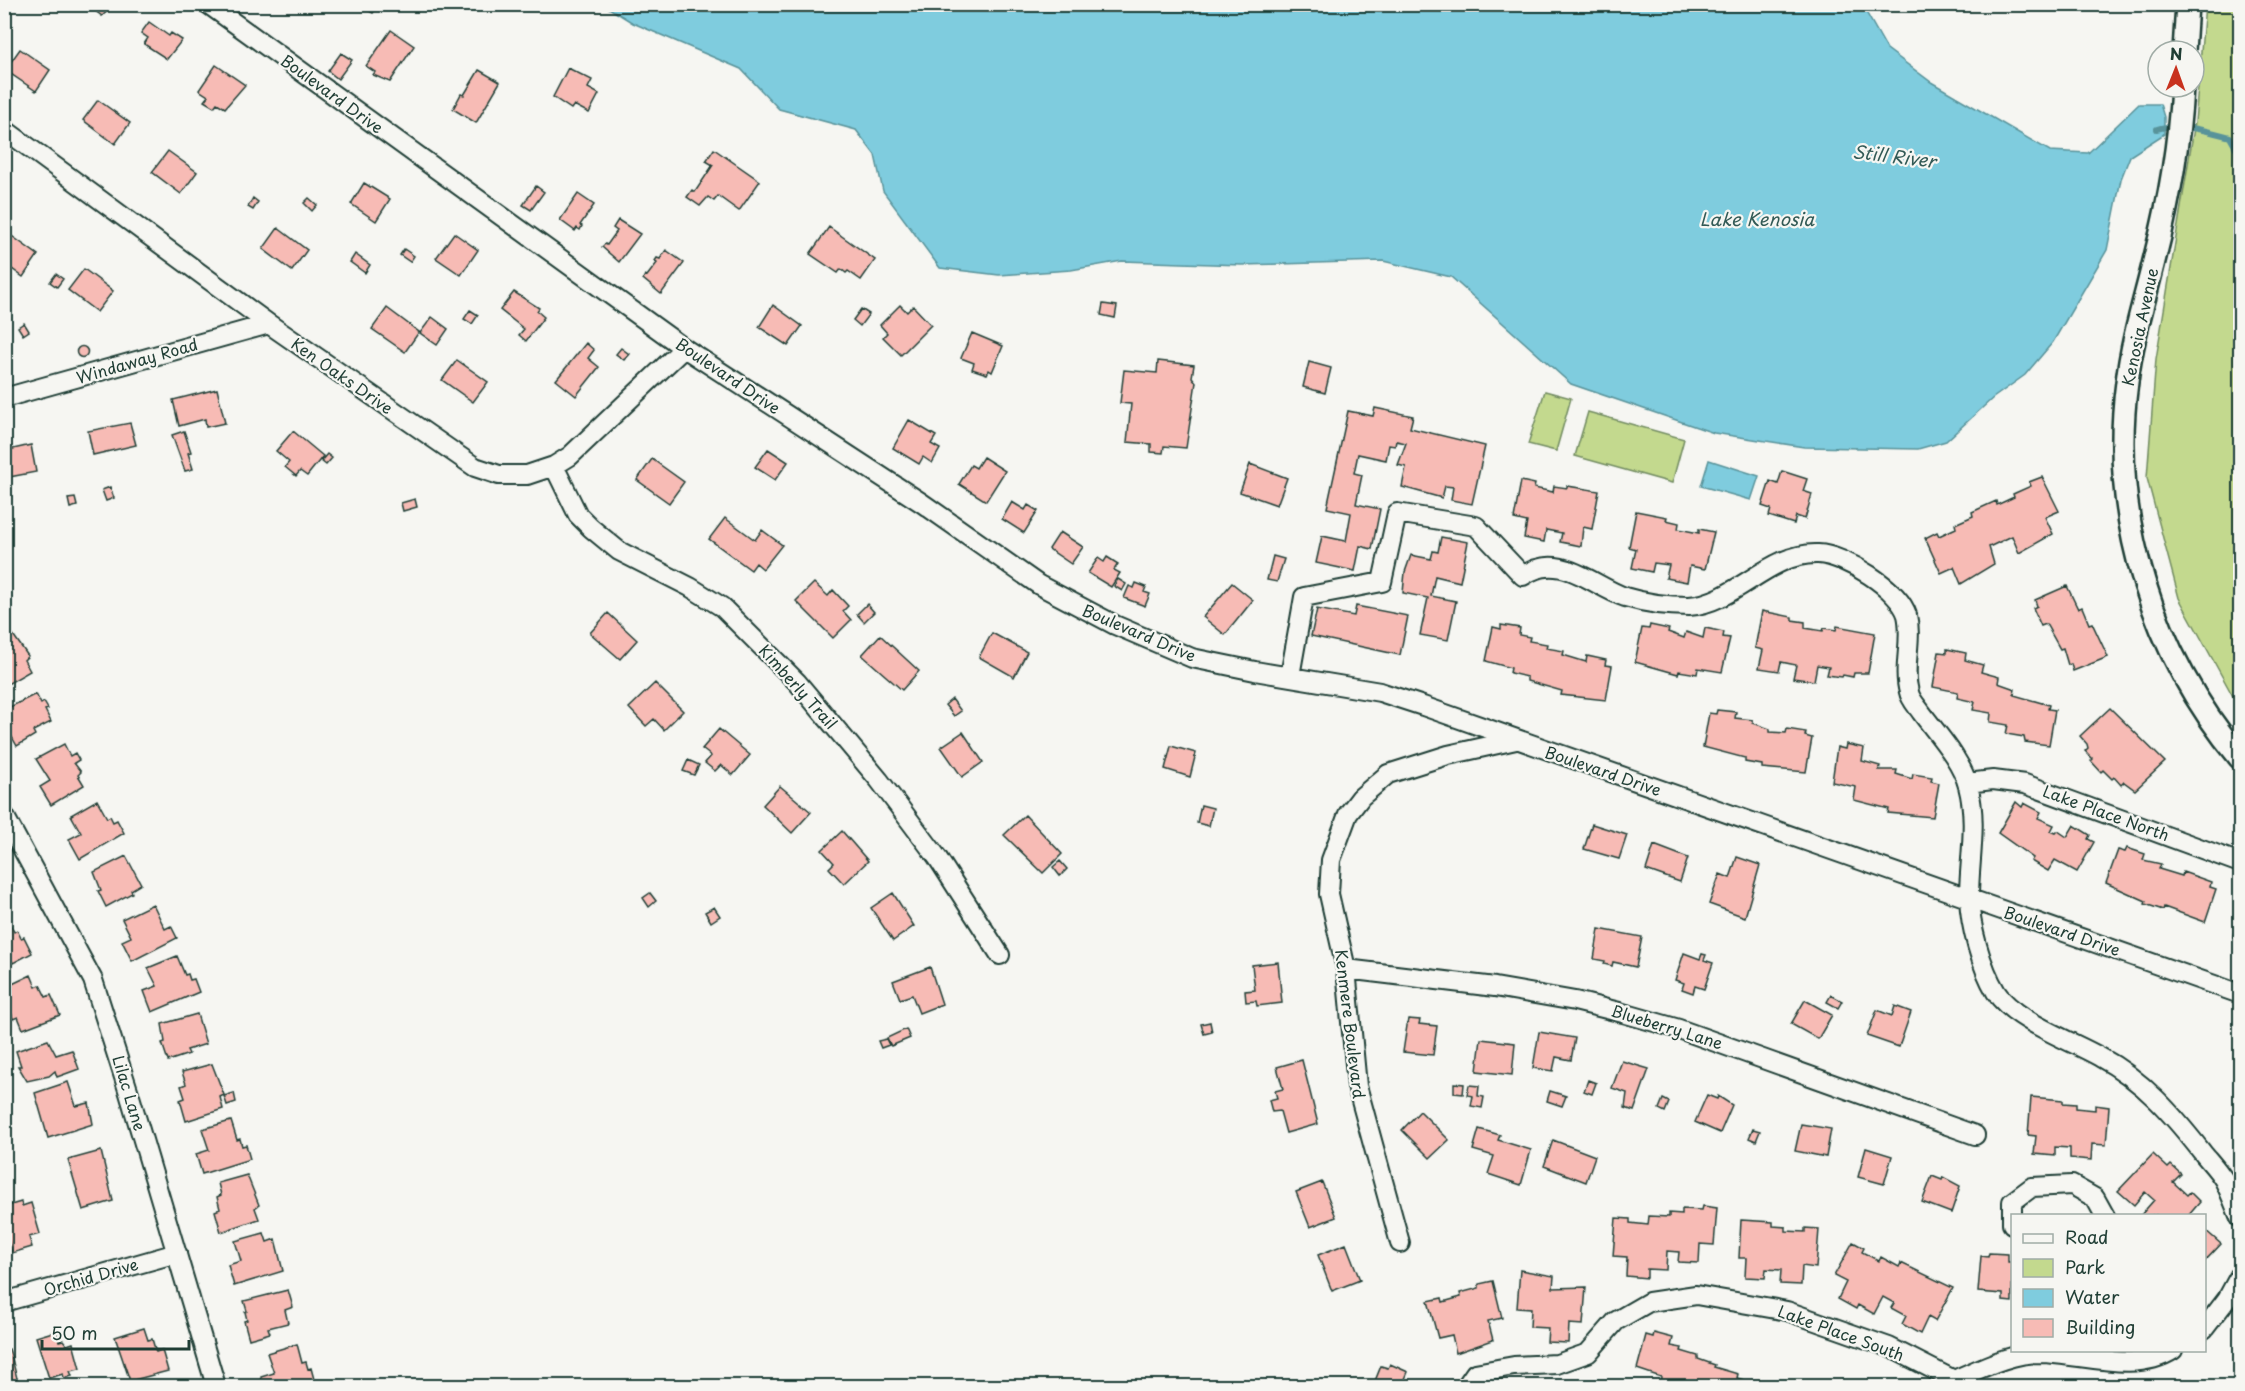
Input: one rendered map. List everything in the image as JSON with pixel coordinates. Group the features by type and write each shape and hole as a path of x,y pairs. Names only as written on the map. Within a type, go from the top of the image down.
{"street":[{"name":"Boulevard Drive","path":"208,4 684,348 922,503 1039,585 1115,625 1192,658 1380,692 2241,994"},
{"path":"2185,39 2187,4"},
{"name":"Kenosia Avenue","path":"2182,99 2166,207 2127,382 2123,447 2128,509 2145,587 2159,626 2179,667 2206,711 2241,758"},
{"name":"Ken Oaks Drive","path":"4,129 269,324 475,467 488,473 513,476 542,471 570,456 684,348"},
{"name":"Windaway Road","path":"4,398 269,324"},
{"name":"Kimberly Trail","path":"554,466 578,515 591,528 619,551 690,586 722,607 797,682 879,780 937,857 1000,955"},
{"path":"1290,676 1304,597 1382,582 1397,513 1476,526 1523,576 1537,567 1566,568 1628,598 1668,605 1694,605 1713,601 1781,562 1819,554 1834,557 1863,570 1891,593 1906,615 1909,694 1960,768 1967,783 1973,830 1969,898 1981,961 1998,995 2029,1021 2102,1058 2141,1083 2184,1129 2223,1180 2241,1218"},
{"name":"Kenmere Boulevard","path":"1400,1243 1357,1086 1346,969 1333,916 1328,876 1342,826 1361,797 1388,774 1408,766 1516,740"},
{"name":"Lake Place North","path":"1967,783 1993,780 2025,784 2241,863"},
{"name":"Lilac Lane","path":"4,815 93,980 216,1386"},
{"name":"Blueberry Lane","path":"1346,969 1495,987 1575,1001 1623,1013 1679,1029 1975,1135"},
{"path":"2013,1214 2012,1202 2032,1187 2072,1185 2095,1198 2104,1214"},
{"name":"Orchid Drive","path":"4,1302 177,1253"},
{"path":"2206,1328 2241,1275"},
{"name":"Lake Place South","path":"1466,1386 1474,1373 1514,1366 1557,1364 1588,1353 1616,1321 1648,1302 1696,1295 1787,1311 1889,1347 1951,1383 2003,1359 2040,1353 2132,1361 2164,1356 2170,1352"}],"green space":[{"path":"2205,5 2240,5 2240,709 2179,598 2147,478 2156,359 2197,99 2206,99 2206,39 2202,39"},
{"path":"1545,391 1571,398 1556,451 1528,444"},
{"path":"1588,412 1684,439 1672,483 1575,456"}],"water":[{"name":"Lake Kenosia","path":"604,5 1862,5 1887,49 1931,82 2050,151 2088,153 2139,104 2160,104 2164,117 2164,134 2130,156 2121,179 2107,250 2053,342 2025,375 1993,398 1946,441 1918,449 1804,447 1714,433 1571,384 1451,277 1383,261 1242,265 1122,261 1071,270 999,275 940,268 883,191 875,155 856,130 779,109 741,69 633,23"},
{"path":"1709,460 1759,476 1751,500 1701,486"}],"building":[{"path":"86,4 111,4 112,7 102,16"},
{"path":"356,4 379,4 373,13"},
{"path":"149,22 169,36 171,33 182,40 167,59 144,44 148,38 141,33"},
{"path":"391,30 414,46 390,82 373,75 375,72 366,66"},
{"path":"20,49 50,70 36,91 5,70"},
{"path":"341,53 352,60 338,79 328,71"},
{"path":"216,65 245,85 225,108 217,103 214,107 204,101 208,96 199,90"},
{"path":"568,68 592,80 588,88 599,94 589,113 574,105 571,109 553,97"},
{"path":"479,70 500,82 476,123 453,109"},
{"path":"98,100 130,123 115,144 83,120"},
{"path":"714,149 760,181 739,211 718,196 714,201 708,197 700,206 687,197 692,190 695,192 713,165 706,161"},
{"path":"168,151 197,172 181,194 152,172"},
{"path":"364,183 390,199 376,221 351,204"},
{"path":"536,186 544,192 531,210 523,205"},
{"path":"578,194 594,205 580,225 582,226 580,230 577,228 575,231 560,220"},
{"path":"253,198 258,202 253,210 248,207"},
{"path":"309,198 317,205 312,211 304,203"},
{"path":"618,220 640,234 619,262 602,247 607,245 617,231 613,228"},
{"path":"829,227 875,260 861,280 848,271 846,273 841,269 838,273 810,254"},
{"path":"278,228 307,250 292,271 263,249"},
{"path":"454,233 478,250 461,275 436,258"},
{"path":"9,234 38,255 23,277 4,263 4,240"},
{"path":"404,249 414,256 410,262 400,255"},
{"path":"666,250 684,263 661,294 643,279 657,263 655,261 657,258 660,259"},
{"path":"355,254 370,265 365,273 350,262"},
{"path":"84,269 113,291 97,312 68,290"},
{"path":"56,274 63,279 57,287 50,282"},
{"path":"514,292 539,308 537,311 544,317 526,341 519,335 524,329 500,310"},
{"path":"1103,304 1117,306 1115,318 1101,315"},
{"path":"773,305 802,326 788,346 759,327"},
{"path":"900,305 907,312 913,306 931,325 901,355 883,337 887,333 880,325"},
{"path":"387,308 419,332 405,352 372,329"},
{"path":"861,309 869,314 860,326 853,320"},
{"path":"470,310 478,315 472,324 464,319"},
{"path":"432,317 448,329 437,345 420,333"},
{"path":"24,323 29,331 23,335 18,327"},
{"path":"972,333 1003,346 992,372 989,370 987,374 972,369 974,363 961,358"},
{"path":"586,343 594,350 588,358 599,367 576,396 556,380"},
{"path":"82,347 86,348 86,356 82,357 78,356 77,352 78,348"},
{"path":"621,348 629,354 624,360 616,354"},
{"path":"457,360 488,382 473,402 442,380"},
{"path":"1158,361 1194,365 1192,377 1196,382 1186,448 1164,446 1163,453 1151,452 1151,444 1127,442 1131,404 1120,403 1124,370 1157,373"},
{"path":"1309,362 1331,368 1325,393 1303,387"},
{"path":"217,389 225,423 206,427 205,419 179,426 173,400"},
{"path":"1375,408 1413,416 1410,428 1485,446 1472,504 1451,500 1453,487 1445,486 1442,498 1402,487 1406,467 1398,465 1406,443 1396,441 1395,446 1389,445 1386,460 1358,454 1354,473 1362,475 1356,504 1380,509 1372,549 1360,546 1355,571 1316,563 1322,536 1346,541 1351,513 1327,508 1348,411 1373,416"},
{"path":"909,420 936,436 931,444 940,449 932,463 923,457 919,464 893,448"},
{"path":"130,423 136,445 93,455 88,431"},
{"path":"184,431 191,452 188,453 193,469 185,471 172,435"},
{"path":"293,431 323,456 307,476 300,471 296,476 285,467 289,462 276,451"},
{"path":"31,445 36,472 4,478 4,451"},
{"path":"768,449 788,462 775,480 755,467"},
{"path":"327,454 332,458 326,465 321,461"},
{"path":"983,457 1005,471 986,501 959,484 971,465 976,468"},
{"path":"652,459 684,482 669,503 637,480"},
{"path":"1250,464 1287,478 1277,505 1240,492"},
{"path":"1782,471 1807,479 1803,491 1812,494 1805,519 1796,516 1794,524 1769,516 1771,509 1762,506 1770,481 1778,484"},
{"path":"2042,477 2059,511 2045,517 2053,534 2019,553 2012,536 1989,547 1994,564 1961,584 1954,567 1941,573 1925,538 1937,532 1939,536 1956,528 1955,524 1973,516 1972,512 1996,501 1997,505 2014,497 2013,494 2031,486 2029,482"},
{"path":"1521,481 1535,484 1534,488 1553,492 1554,486 1599,491 1592,529 1583,527 1581,546 1560,542 1562,533 1546,530 1544,542 1524,538 1527,522 1514,519"},
{"path":"110,487 114,498 106,501 102,490"},
{"path":"75,498 77,506 70,508 68,499"},
{"path":"415,499 417,507 403,511 401,503"},
{"path":"1012,502 1025,510 1028,505 1038,511 1024,533 1002,519"},
{"path":"1636,511 1667,517 1666,520 1679,523 1678,529 1699,533 1699,529 1714,532 1705,569 1690,566 1687,582 1666,578 1669,565 1654,563 1652,572 1632,568 1636,549 1629,547"},
{"path":"725,518 755,540 762,530 782,545 763,569 756,563 751,570 709,539"},
{"path":"1060,532 1083,547 1071,564 1049,549"},
{"path":"1441,537 1468,542 1460,582 1435,576 1431,596 1456,601 1448,640 1420,635 1428,598 1403,593 1405,572 1411,555 1431,559 1433,551 1438,552"},
{"path":"1273,556 1284,559 1277,582 1267,580"},
{"path":"1107,557 1118,564 1114,570 1120,573 1111,587 1088,573 1098,558 1104,562"},
{"path":"1118,579 1126,584 1122,591 1114,586"},
{"path":"814,583 828,596 833,590 848,606 843,611 851,620 833,638 796,601"},
{"path":"1136,583 1146,587 1144,592 1150,594 1145,606 1124,598 1129,586 1134,588"},
{"path":"1232,583 1253,600 1225,635 1203,617"},
{"path":"2067,586 2078,609 2082,607 2089,624 2092,623 2108,657 2073,671 2071,664 2068,665 2063,648 2060,649 2046,624 2041,626 2033,608 2037,606 2035,600"},
{"path":"867,604 874,612 864,622 857,614"},
{"path":"1356,606 1408,616 1400,655 1311,636 1317,609 1354,616"},
{"path":"1762,611 1805,622 1805,628 1823,631 1824,628 1836,630 1837,626 1875,633 1868,673 1854,673 1853,677 1827,675 1829,667 1817,665 1814,681 1793,678 1796,665 1781,662 1779,671 1759,668 1763,650 1755,648"},
{"path":"608,613 637,640 620,659 590,633"},
{"path":"1501,625 1520,628 1519,635 1530,637 1529,641 1547,644 1546,648 1564,651 1563,655 1586,662 1587,656 1606,660 1605,665 1612,666 1606,700 1561,695 1562,691 1527,681 1527,677 1510,673 1511,668 1486,661 1493,627 1501,629"},
{"path":"1650,625 1669,629 1668,632 1684,638 1686,632 1703,638 1705,628 1724,632 1723,637 1730,638 1722,672 1698,668 1697,674 1679,671 1678,674 1635,662 1642,628 1649,629"},
{"path":"9,629 28,656 24,660 30,671 4,686 4,632"},
{"path":"992,633 1027,652 1014,677 979,657"},
{"path":"880,635 919,671 902,690 862,655"},
{"path":"1947,649 1966,653 1965,660 1983,665 1981,672 1999,677 1998,683 2015,689 2014,695 2049,705 2048,709 2055,710 2049,745 2025,742 2024,737 2006,734 2008,725 1990,722 1991,713 1973,710 1975,702 1957,698 1958,692 1933,687 1939,652 1947,653"},
{"path":"655,683 683,711 664,730 654,719 646,726 629,708"},
{"path":"36,694 41,704 44,702 48,709 45,710 51,722 33,731 35,735 17,746 8,730 10,729 4,710"},
{"path":"952,699 961,711 954,716 945,705"},
{"path":"2110,708 2165,762 2135,790 2124,782 2121,785 2103,770 2101,772 2085,751 2088,748 2087,744 2080,736"},
{"path":"1717,710 1736,712 1735,718 1753,720 1753,723 1770,729 1770,732 1786,733 1787,729 1806,732 1805,736 1812,738 1806,772 1762,768 1762,765 1745,762 1745,758 1703,747 1709,713 1716,714"},
{"path":"719,729 750,755 733,775 721,765 715,771 705,763 711,756 702,749"},
{"path":"963,732 983,762 962,777 941,747"},
{"path":"64,744 70,756 75,753 79,760 74,763 81,772 78,775 84,785 51,805 40,787 50,781 36,759"},
{"path":"1846,744 1864,748 1862,761 1880,766 1879,770 1897,770 1896,774 1912,779 1913,774 1932,777 1931,781 1939,783 1933,817 1888,813 1889,809 1854,800 1856,787 1832,782 1837,747 1845,749"},
{"path":"1171,746 1196,753 1190,777 1165,769"},
{"path":"688,760 699,765 694,775 683,771"},
{"path":"780,786 811,812 792,833 763,805"},
{"path":"97,800 107,818 110,816 113,822 117,820 124,833 80,859 69,839 81,833 71,815"},
{"path":"2016,802 2022,807 2024,803 2041,812 2038,818 2054,825 2051,831 2056,833 2058,831 2067,837 2074,825 2090,835 2088,839 2094,842 2077,872 2055,860 2048,871 2031,861 2033,858 1998,833"},
{"path":"1201,805 1213,808 1209,826 1197,823"},
{"path":"1025,815 1062,854 1043,873 1004,835"},
{"path":"1592,824 1627,835 1619,859 1584,849"},
{"path":"842,831 868,861 844,884 829,868 834,863 822,850"},
{"path":"1654,845 1688,858 1680,882 1646,870"},
{"path":"2127,848 2145,854 2143,860 2161,864 2159,869 2182,876 2183,872 2211,882 2210,887 2216,889 2205,922 2164,907 2163,910 2145,904 2146,901 2106,883 2118,850 2125,852"},
{"path":"126,856 141,884 131,890 132,893 106,907 98,891 101,890 94,872"},
{"path":"1737,857 1760,865 1745,917 1709,904 1720,874 1730,878"},
{"path":"1060,861 1067,869 1060,876 1053,867"},
{"path":"650,893 656,901 649,907 643,898"},
{"path":"893,893 914,926 893,941 871,908"},
{"path":"2238,903 2240,903 2240,938 2233,937"},
{"path":"153,904 165,929 171,926 177,938 132,961 122,941 131,937 122,919"},
{"path":"714,907 720,916 711,922 705,912"},
{"path":"9,922 14,932 17,930 21,938 24,937 32,953 13,963 10,958 4,961 4,926"},
{"path":"1599,929 1642,937 1636,967 1613,962 1612,966 1604,964 1605,961 1594,959"},
{"path":"1684,953 1700,959 1702,954 1706,955 1704,960 1713,963 1704,989 1695,986 1693,993 1682,989 1684,983 1675,980"},
{"path":"177,956 185,975 188,974 190,980 194,979 199,992 152,1012 144,991 157,986 148,968"},
{"path":"1278,962 1282,1003 1257,1006 1256,1001 1246,1002 1245,991 1255,990 1252,965"},
{"path":"930,967 942,1004 919,1013 912,995 900,999 893,981"},
{"path":"31,975 36,987 40,985 46,997 51,995 60,1015 23,1029 18,1017 13,1019 4,988"},
{"path":"1831,995 1842,1001 1838,1008 1827,1002"},
{"path":"1805,1000 1832,1015 1818,1039 1791,1024"},
{"path":"1895,1006 1911,1012 1899,1047 1867,1036 1877,1010 1892,1016"},
{"path":"197,1014 206,1044 187,1050 189,1054 168,1061 162,1043 165,1042 162,1024"},
{"path":"1408,1019 1420,1020 1419,1024 1437,1026 1433,1055 1403,1052"},
{"path":"1210,1022 1212,1032 1204,1034 1201,1024"},
{"path":"906,1029 910,1038 891,1046 887,1038"},
{"path":"1539,1032 1575,1038 1571,1060 1556,1057 1553,1071 1533,1068"},
{"path":"886,1039 889,1045 881,1048 878,1041"},
{"path":"1481,1039 1515,1043 1512,1075 1477,1071"},
{"path":"48,1040 56,1055 72,1050 79,1069 57,1077 55,1071 49,1076 27,1081 18,1066 21,1066 16,1051"},
{"path":"1302,1060 1318,1124 1286,1133 1280,1111 1272,1112 1269,1100 1277,1098 1275,1091 1283,1089 1277,1067"},
{"path":"1622,1061 1649,1069 1634,1111 1625,1108 1627,1093 1612,1088"},
{"path":"212,1064 224,1095 220,1097 223,1109 186,1121 180,1100 185,1098 181,1086 186,1084 182,1072"},
{"path":"1588,1080 1596,1083 1592,1094 1584,1091"},
{"path":"68,1082 76,1106 89,1103 93,1124 48,1138 35,1093"},
{"path":"1454,1083 1464,1084 1463,1094 1454,1093"},
{"path":"1469,1085 1479,1086 1478,1096 1484,1097 1482,1108 1471,1106 1473,1096 1467,1095"},
{"path":"1550,1091 1566,1096 1562,1106 1547,1101"},
{"path":"234,1093 236,1102 227,1105 224,1096"},
{"path":"1707,1095 1717,1099 1718,1096 1732,1105 1720,1133 1695,1122"},
{"path":"2031,1097 2063,1100 2063,1103 2076,1104 2076,1108 2095,1110 2095,1105 2109,1107 2106,1145 2092,1144 2091,1160 2070,1158 2070,1148 2055,1147 2055,1156 2034,1154 2036,1136 2028,1135"},
{"path":"1663,1099 1669,1102 1665,1112 1659,1109"},
{"path":"1420,1111 1449,1140 1430,1158 1402,1130"},
{"path":"231,1121 237,1140 240,1139 242,1146 246,1145 250,1159 202,1174 196,1154 209,1150 202,1129"},
{"path":"1801,1124 1831,1129 1826,1157 1795,1151"},
{"path":"1479,1129 1500,1135 1498,1140 1531,1150 1521,1185 1488,1174 1494,1156 1473,1150"},
{"path":"1753,1129 1760,1131 1756,1141 1749,1138"},
{"path":"1553,1140 1595,1156 1586,1182 1544,1166"},
{"path":"1866,1148 1892,1156 1884,1184 1858,1177"},
{"path":"101,1151 113,1201 83,1210 68,1160"},
{"path":"2153,1154 2168,1168 2171,1165 2181,1174 2173,1182 2187,1195 2190,1192 2200,1202 2190,1214 2142,1214 2154,1200 2145,1192 2134,1205 2118,1191"},
{"path":"247,1175 259,1205 255,1208 259,1219 221,1232 215,1211 220,1209 217,1197 221,1195 218,1183"},
{"path":"1932,1176 1942,1180 1943,1177 1960,1186 1951,1213 1922,1202"},
{"path":"1322,1182 1336,1217 1310,1227 1296,1192"},
{"path":"21,1202 22,1206 31,1203 40,1234 29,1237 32,1247 12,1253 4,1225 4,1207"},
{"path":"1703,1206 1717,1208 1714,1245 1700,1244 1699,1263 1678,1262 1679,1252 1667,1251 1666,1270 1647,1269 1647,1278 1626,1276 1627,1257 1613,1256 1616,1218 1630,1219 1630,1223 1648,1225 1649,1216 1669,1217 1669,1213 1682,1214 1682,1209 1702,1210"},
{"path":"1741,1220 1773,1222 1773,1226 1786,1227 1786,1231 1805,1232 1805,1228 1819,1229 1816,1268 1802,1266 1801,1285 1780,1284 1781,1270 1766,1269 1765,1278 1745,1277 1746,1258 1739,1258"},
{"path":"2206,1231 2221,1244 2206,1260"},
{"path":"264,1233 267,1242 275,1239 283,1271 234,1286 228,1265 241,1261 235,1241"},
{"path":"1853,1242 1864,1248 1862,1252 1879,1261 1881,1257 1899,1267 1901,1263 1953,1288 1935,1321 1928,1317 1920,1334 1902,1324 1906,1316 1891,1308 1894,1303 1883,1297 1874,1314 1858,1305 1856,1309 1838,1299 1846,1282 1834,1276"},
{"path":"1346,1244 1360,1280 1332,1291 1318,1255"},
{"path":"1989,1253 2008,1254 2008,1262 2011,1262 2011,1302 2003,1301 2003,1294 1978,1292 1981,1256 1988,1257"},
{"path":"1520,1270 1554,1276 1553,1288 1586,1287 1583,1325 1569,1324 1568,1343 1547,1342 1548,1328 1530,1327 1531,1309 1517,1308"},
{"path":"1493,1281 1502,1318 1488,1321 1493,1340 1456,1353 1452,1335 1438,1338 1428,1301 1442,1298 1443,1302 1461,1297 1460,1293 1479,1288 1479,1284"},
{"path":"288,1290 293,1307 285,1310 288,1323 268,1328 270,1333 249,1339 244,1321 247,1320 245,1312 247,1311 244,1301"},
{"path":"144,1328 148,1340 152,1339 156,1352 162,1350 168,1371 130,1381 115,1337"},
{"path":"56,1331 59,1341 63,1340 67,1345 73,1343 80,1369 70,1371 72,1376 64,1378 63,1374 49,1378 36,1337"},
{"path":"1654,1333 1673,1338 1671,1346 1682,1348 1681,1351 1698,1356 1698,1359 1715,1365 1714,1367 1738,1374 1737,1378 1744,1380 1742,1386 1660,1384 1661,1377 1637,1369 1646,1335 1653,1337"},
{"path":"297,1344 302,1363 306,1362 308,1369 311,1368 315,1383 301,1386 264,1386 261,1377 274,1373 267,1353"},
{"path":"9,1349 19,1386 4,1386 4,1351"},
{"path":"1390,1364 1408,1372 1402,1386 1373,1386 1381,1366 1388,1368"}],"waterway":[{"name":"Still River","path":"2157,129 2175,126 2230,137 2240,155"}]}
